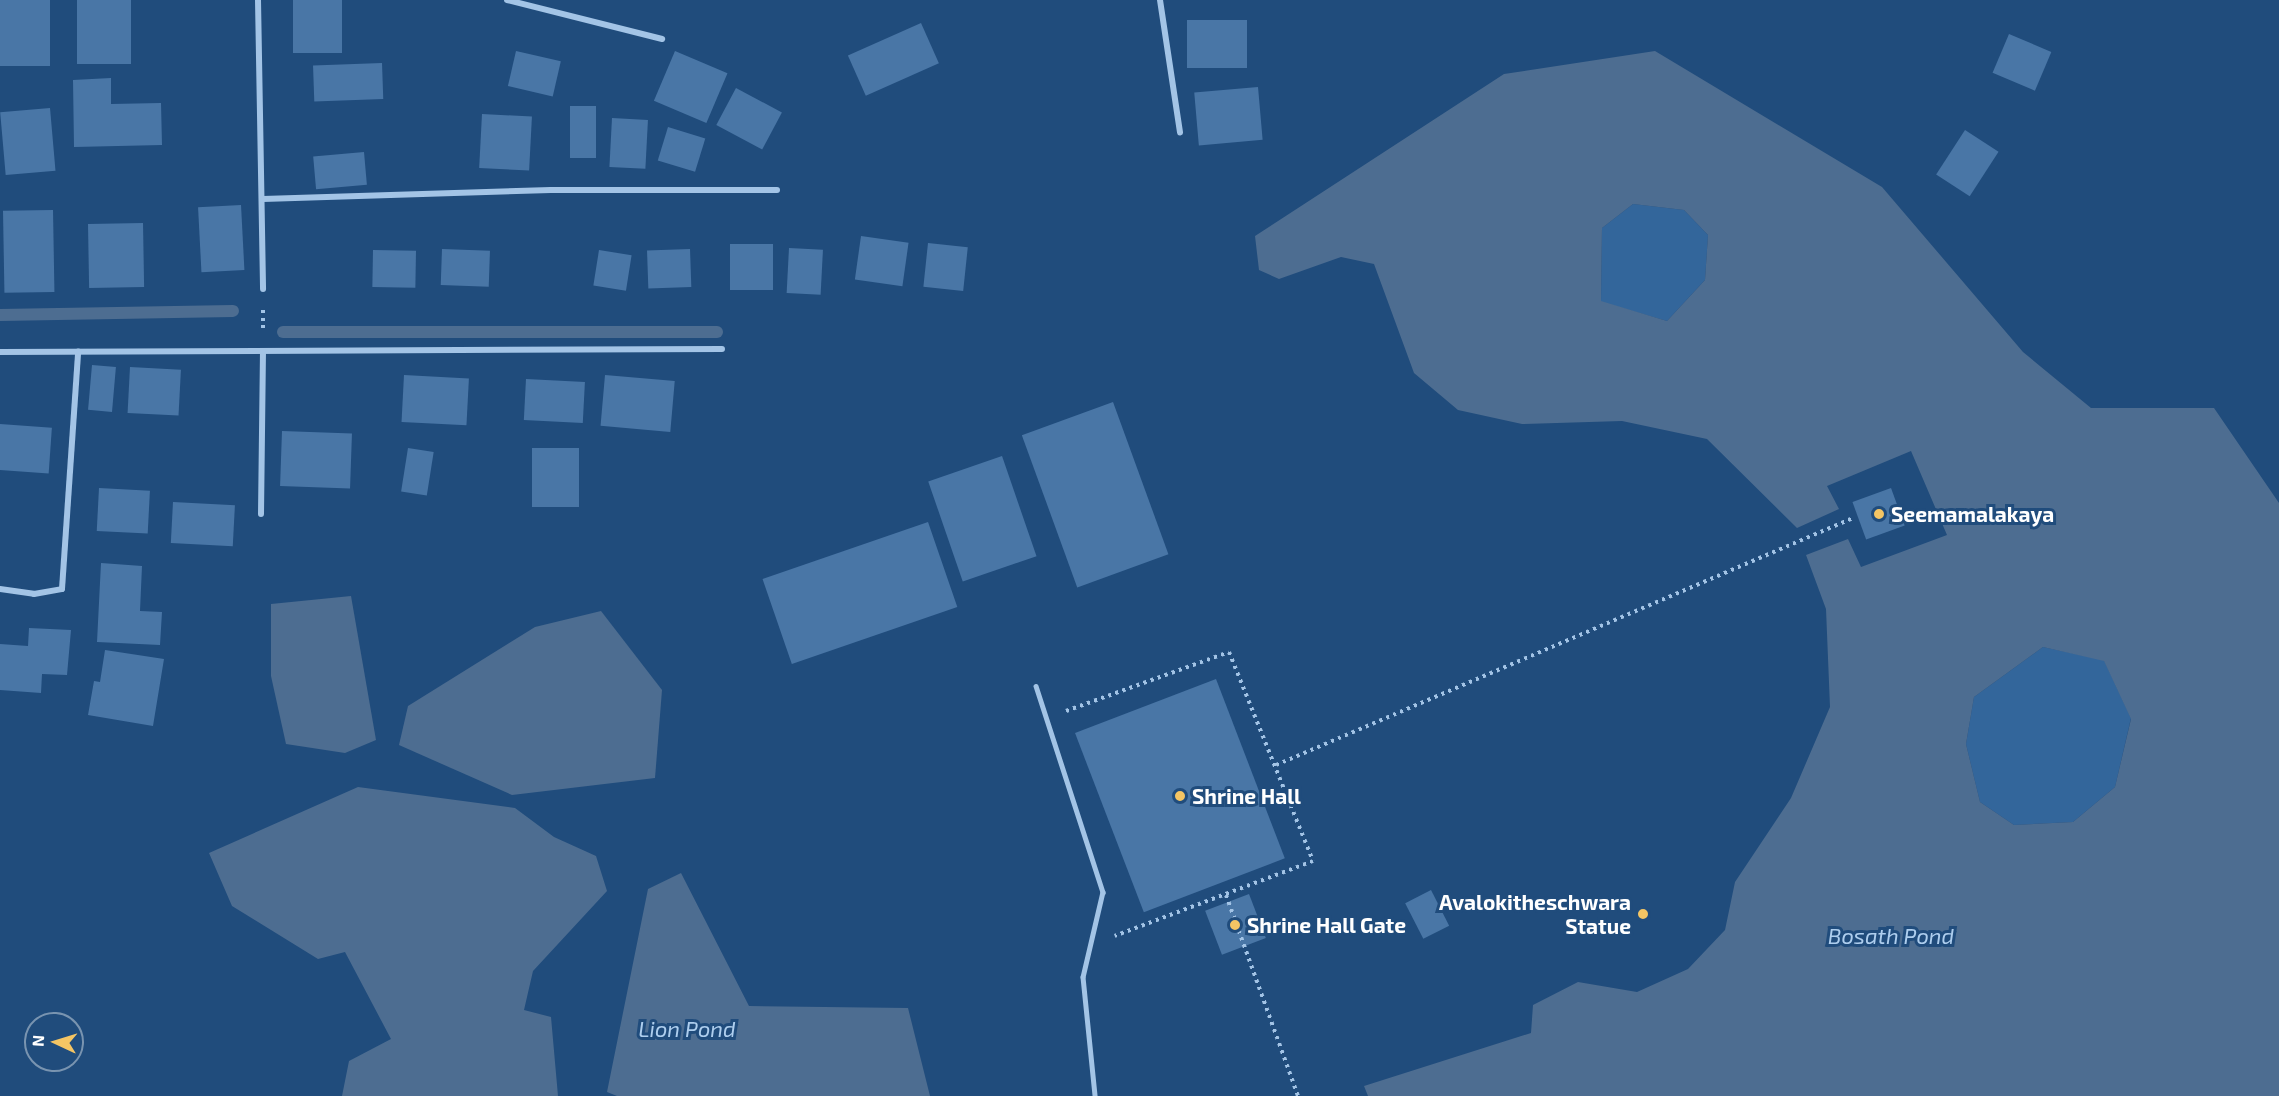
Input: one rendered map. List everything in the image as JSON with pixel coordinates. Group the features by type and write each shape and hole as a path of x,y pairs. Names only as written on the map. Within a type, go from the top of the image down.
{"street":[{"path":"258,0 263,289"},
{"path":"507,0 662,39"},
{"path":"1160,0 1180,133"},
{"path":"263,199 550,190 777,190"},
{"path":"0,352 722,349"},
{"path":"0,589 34,594 62,589 78,352"},
{"path":"261,514 263,352"}],"lane":[{"path":"1036,686 1103,892 1083,977 1095,1096"}],"path":[{"path":"263,289 263,352"},
{"path":"1276,765 1853,518"},
{"path":"1046,718 1229,652 1313,861 1090,945"},
{"path":"1226,894 1298,1096"}],"shaded area":[{"path":"1633,204 1684,210 1708,235 1705,280 1667,321 1601,302 1602,228"},
{"path":"2043,647 2104,660 2131,718 2115,787 2073,822 2014,825 1980,802 1966,744 1974,697"}],"water":[{"name":"Bosath Pond","path":"1655,51 1882,187 2023,352 2091,408 2214,408 2279,503 2279,1096 1368,1096 1364,1086 1531,1033 1533,1005 1578,982 1637,992 1688,969 1725,930 1735,882 1791,798 1830,707 1826,609 1806,555 1848,539 1861,567 1947,535 1911,451 1827,486 1839,509 1797,528 1707,439 1622,421 1522,424 1458,410 1414,373 1374,264 1341,257 1279,279 1259,270 1255,236 1504,74","holes":["1633,204 1684,210 1708,235 1705,280 1667,321 1601,301 1602,228","2043,647 2104,661 2131,719 2115,787 2073,822 2014,825 1980,802 1966,744 1974,697"]},
{"path":"351,596 376,740 345,753 286,744 271,676 271,604"},
{"path":"601,611 662,690 655,778 512,795 399,745 408,706 535,627"},
{"path":"358,787 515,808 554,837 596,856 607,891 533,971 524,1010 551,1017 558,1096 342,1096 349,1061 391,1039 345,952 318,959 232,906 209,853"},
{"name":"Lion Pond","path":"681,873 749,1006 908,1008 930,1096 617,1096 607,1092 648,889"}],"building":[{"path":"0,0 50,0 50,66 0,66"},
{"path":"77,0 131,0 131,64 77,64"},
{"path":"293,0 342,0 342,53 293,53"},
{"path":"1187,20 1247,20 1247,68 1187,68"},
{"path":"921,23 939,63 866,96 848,56"},
{"path":"2009,34 2051,52 2035,91 1993,73"},
{"path":"516,51 561,61 553,96 508,86"},
{"path":"675,51 727,73 706,123 654,101"},
{"path":"382,63 383,99 314,101 313,65"},
{"path":"111,78 111,104 161,103 162,145 74,147 73,80"},
{"path":"1258,87 1263,140 1199,145 1194,93"},
{"path":"736,88 782,112 762,149 716,125"},
{"path":"570,106 596,106 596,158 570,158"},
{"path":"50,108 55,171 6,175 0,112"},
{"path":"482,114 532,117 529,171 479,168"},
{"path":"612,118 648,120 645,169 609,167"},
{"path":"668,127 705,138 695,172 658,160"},
{"path":"1965,130 1999,152 1970,196 1936,174"},
{"path":"364,152 367,185 316,189 313,156"},
{"path":"241,205 244,270 201,272 198,207"},
{"path":"53,210 54,292 4,293 3,211"},
{"path":"143,223 144,287 89,288 88,224"},
{"path":"861,236 909,243 902,286 855,280"},
{"path":"928,243 968,247 963,291 923,287"},
{"path":"730,244 773,244 773,290 730,290"},
{"path":"789,248 823,250 821,295 787,293"},
{"path":"442,249 490,251 489,287 441,285"},
{"path":"690,249 691,287 648,288 647,251"},
{"path":"373,250 416,251 415,288 372,287"},
{"path":"599,250 632,255 626,291 593,286"},
{"path":"92,365 116,367 112,412 88,410"},
{"path":"130,367 181,370 179,416 128,413"},
{"path":"404,375 469,378 466,425 402,422"},
{"path":"605,375 675,381 670,432 601,426"},
{"path":"526,379 585,382 583,423 524,420"},
{"path":"1113,402 1168,554 1077,587 1022,435"},
{"path":"0,424 52,428 49,474 0,470"},
{"path":"282,431 352,433 350,488 280,486"},
{"path":"408,448 434,452 427,496 401,491"},
{"path":"532,448 579,448 579,507 532,507"},
{"path":"1002,456 1037,556 963,582 928,481"},
{"path":"99,488 150,491 148,534 97,531"},
{"name":"Seemamalakaya","path":"1891,488 1905,526 1866,540 1852,502"},
{"path":"173,502 235,505 233,546 171,543"},
{"path":"928,522 957,607 792,664 763,579"},
{"path":"101,563 142,566 140,611 162,612 160,645 97,642"},
{"path":"29,628 71,630 67,675 42,674 41,693 0,690 0,644 28,646"},
{"path":"105,650 164,659 153,726 88,715 94,681 100,682"},
{"name":"Shrine Hall","path":"1216,679 1285,858 1144,912 1075,733"},
{"path":"1431,890 1449,926 1423,939 1405,903"},
{"name":"Shrine Hall Gate","path":"1249,894 1266,938 1222,955 1205,911"}],"waterway":[{"path":"0,315 233,311"},
{"path":"283,332 717,332"}],"place":[{"name":"Seemamalakaya","path":"1879,514"},
{"name":"Shrine Hall","path":"1180,796"},
{"name":"Avalokitheschwara Statue","path":"1643,914"},
{"name":"Shrine Hall Gate","path":"1235,925"}]}
